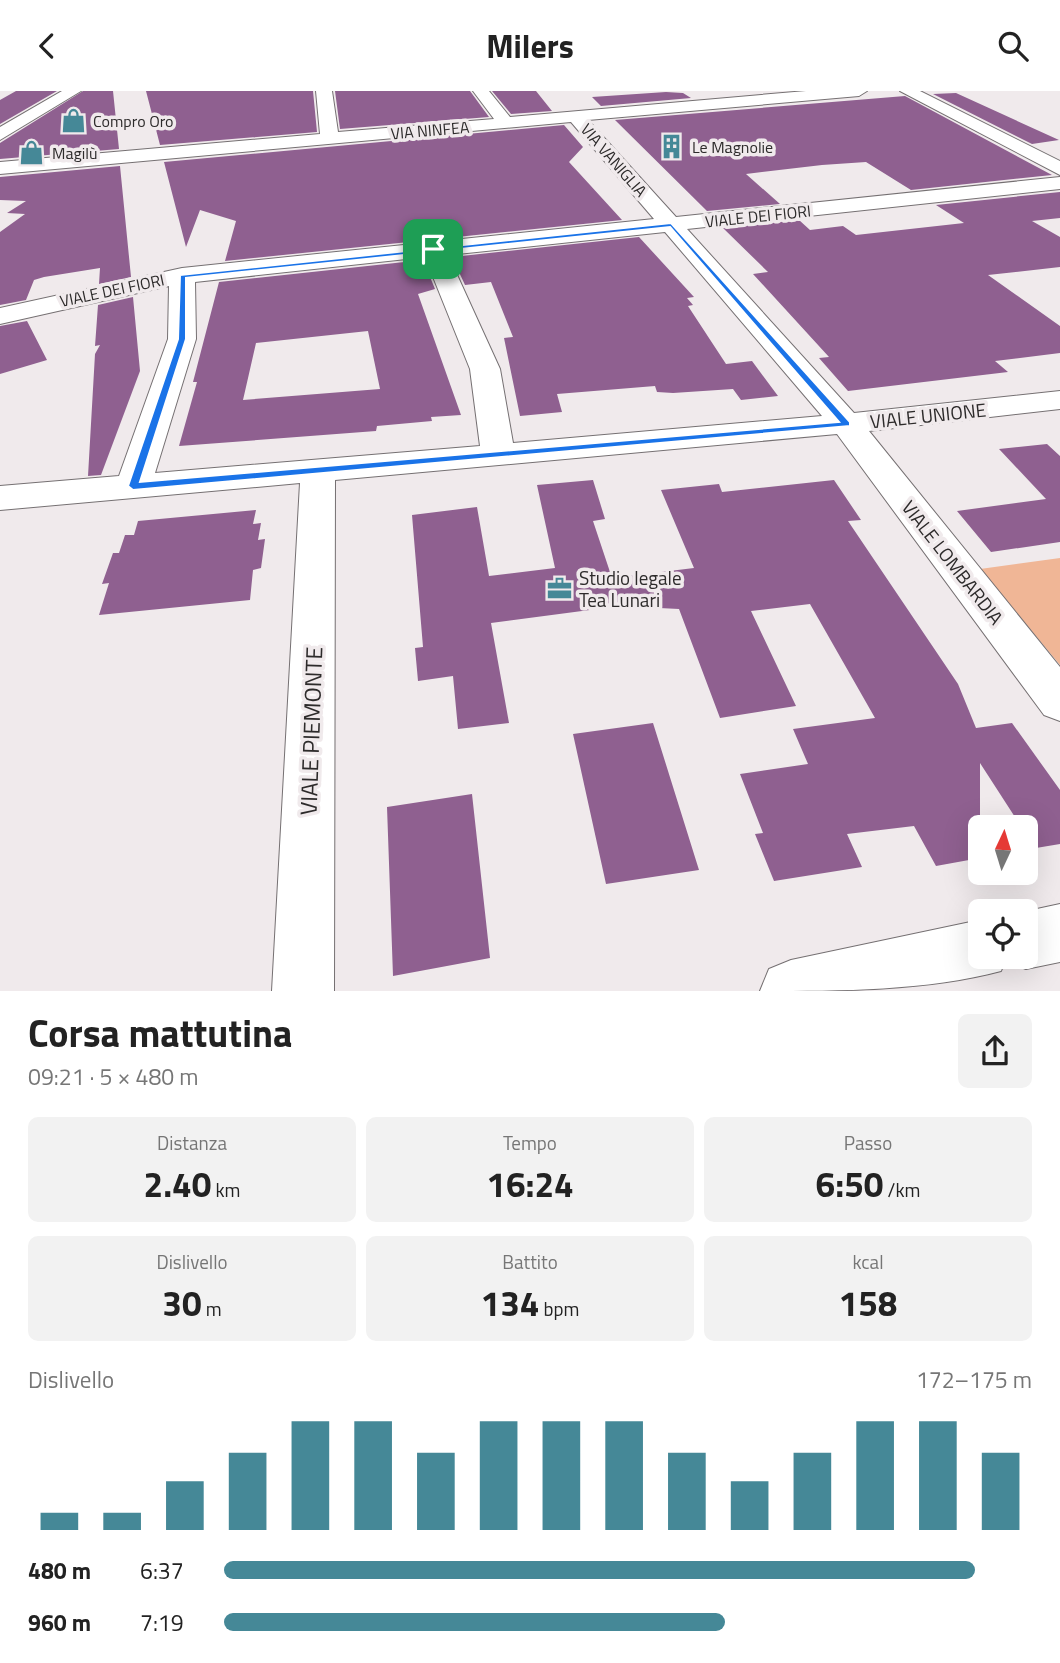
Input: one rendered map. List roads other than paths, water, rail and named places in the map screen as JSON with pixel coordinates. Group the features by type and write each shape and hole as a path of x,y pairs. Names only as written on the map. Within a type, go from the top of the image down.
{"street":[{"path":"0,135 73,91"},
{"path":"324,91 330,139"},
{"path":"481,91 506,123"},
{"path":"705,91 722,103"},
{"name":"VIA NINFEA","path":"0,168 859,91"},
{"path":"908,91 1060,169"},
{"name":"VIA VANIGLIA","path":"576,117 846,424"},
{"name":"VIALE DEI FIORI","path":"0,316 118,288 182,277 1060,183"},
{"path":"433,249 485,369 498,455"},
{"path":"133,486 182,339 182,277"},
{"name":"VIALE UNIONE","path":"0,498 846,424 1060,400"},
{"name":"VIALE LOMBARDIA","path":"846,424 1060,701"},
{"name":"VIALE PIEMONTE","path":"303,991 318,471"},
{"path":"1038,938 1060,933"},
{"path":"791,991 968,953"}],"place":[{"name":"Compro Oro","path":"73,121"},
{"name":"Le Magnolie","path":"672,147"},
{"name":"Magilù","path":"32,153"},
{"name":"Studio legale Tea Lunari","path":"559,588"}]}
